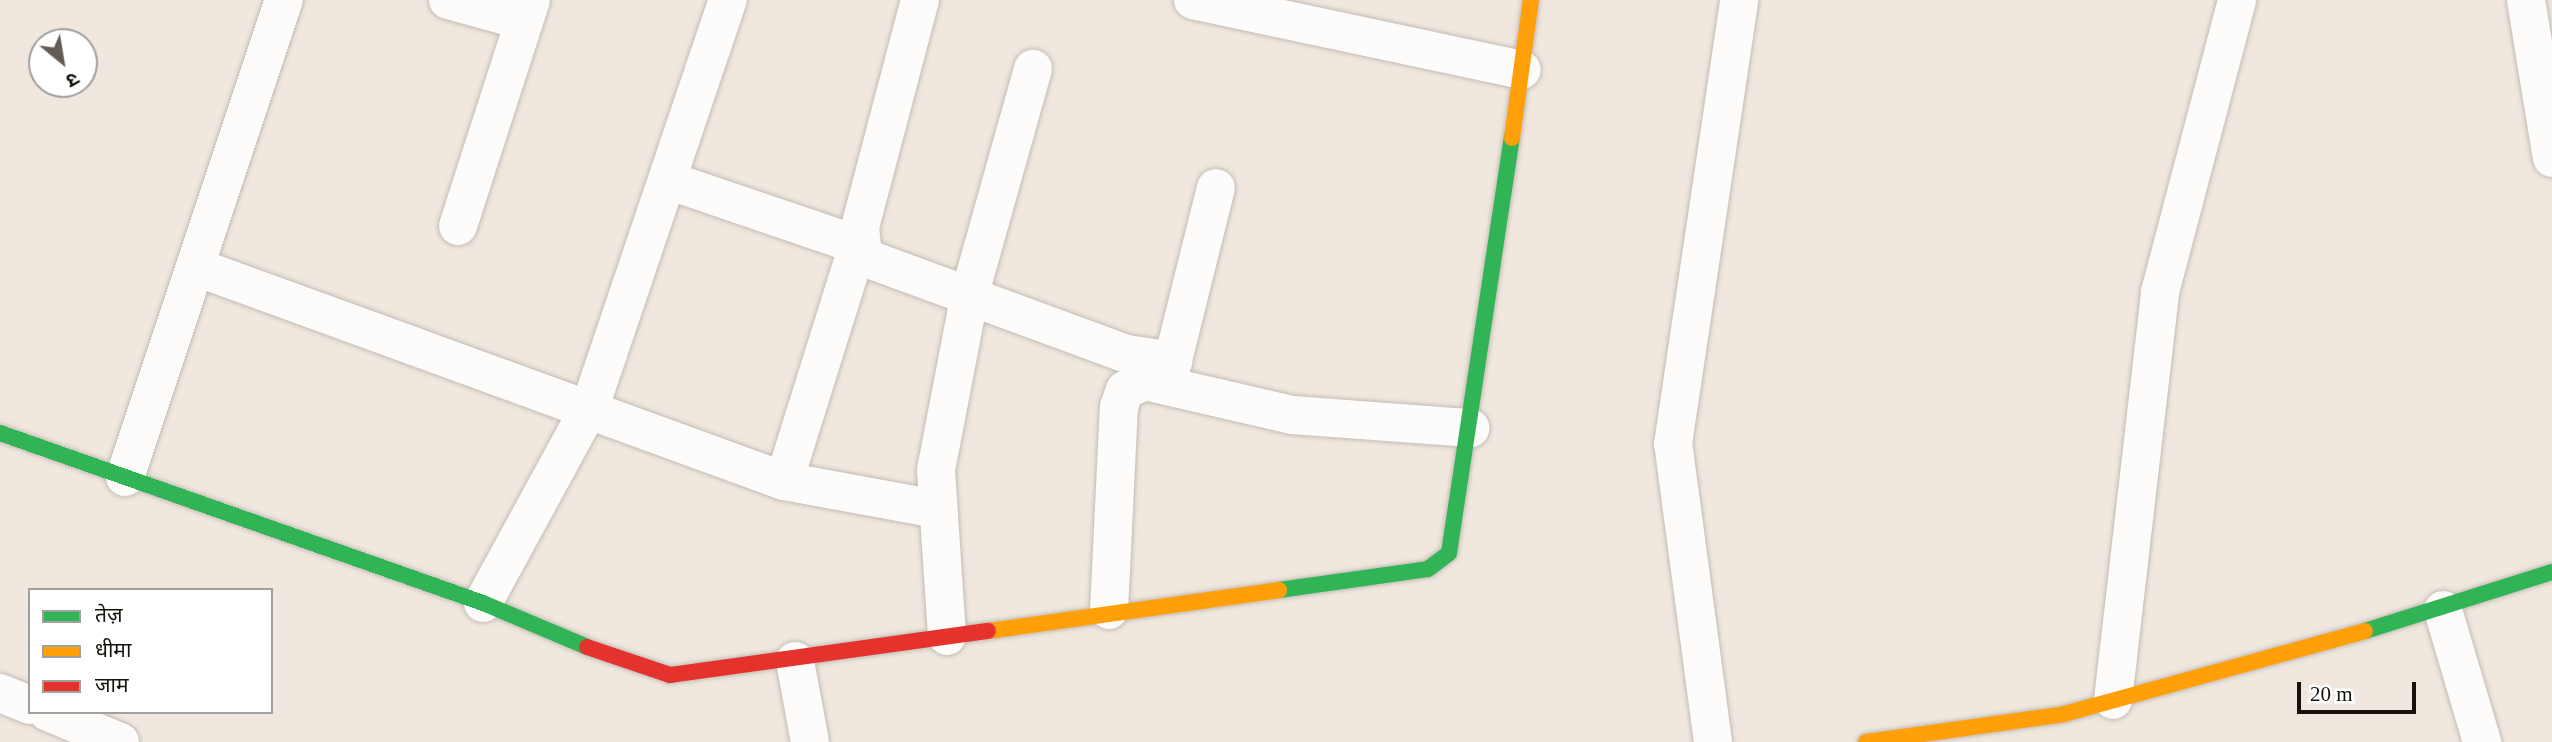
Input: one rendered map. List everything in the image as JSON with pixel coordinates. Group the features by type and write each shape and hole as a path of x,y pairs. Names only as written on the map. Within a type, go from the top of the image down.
{"street":[{"path":"125,477 284,0"},
{"path":"448,0 527,11 458,226"},
{"path":"483,603 590,407 670,181 728,0"},
{"path":"784,481 858,245 920,0"},
{"path":"1193,0 1522,70"},
{"path":"0,433 483,603 642,670 670,675 795,661 1109,610 1428,569 1450,553 1456,533 1531,0"},
{"path":"1713,742 1672,443 1739,0"},
{"path":"2113,700 2160,292 2237,0"},
{"path":"2526,0 2552,158"},
{"path":"947,636 936,470 970,293 1033,69"},
{"path":"670,181 858,245 875,266 970,293 1170,372 1292,415 1471,428"},
{"path":"1170,372 1216,188"},
{"path":"196,267 590,407 784,481 937,509"},
{"path":"1109,610 1119,407 1125,390 1170,372"},
{"path":"1866,742 2064,714 2443,610 2552,572"},
{"path":"2443,610 2482,742"},
{"path":"795,661 810,742"},
{"path":"0,693 28,704"},
{"path":"53,714 120,742"}],"traffic: fast":[{"path":"1279,590 1428,569 1449,553 1512,138"},
{"path":"0,433 483,603 587,647"},
{"path":"2365,631 2552,572"}],"traffic: slow":[{"path":"1512,138 1531,0"},
{"path":"988,631 1279,590"},
{"path":"1866,742 2064,714 2365,631"}],"traffic: jam":[{"path":"587,647 670,675 988,631"}]}
